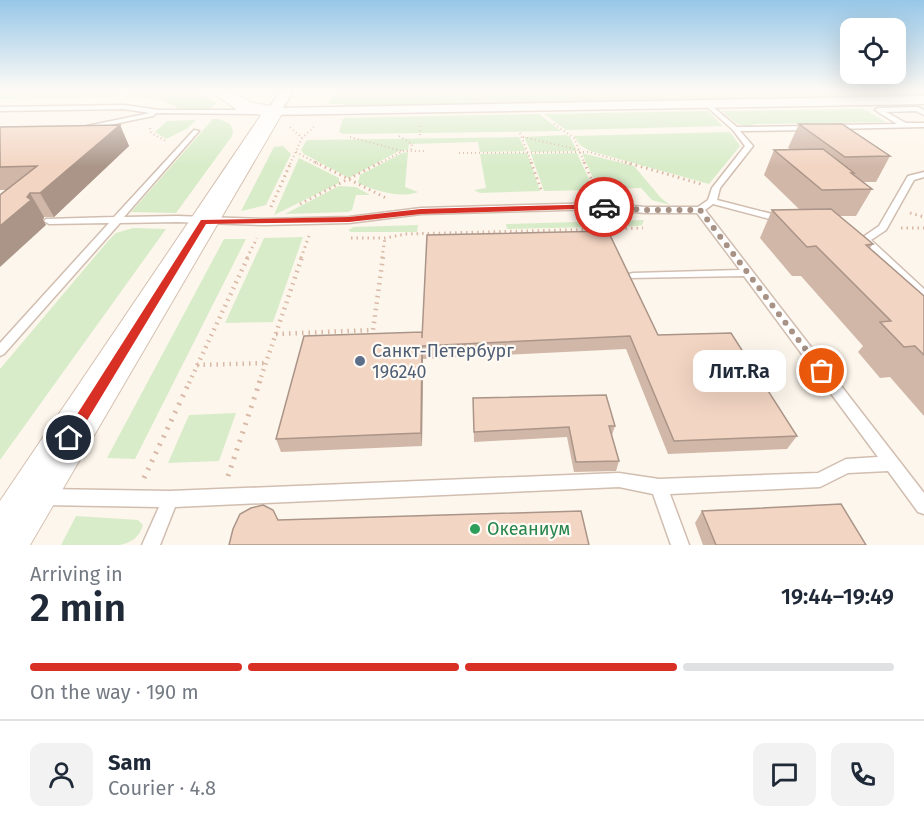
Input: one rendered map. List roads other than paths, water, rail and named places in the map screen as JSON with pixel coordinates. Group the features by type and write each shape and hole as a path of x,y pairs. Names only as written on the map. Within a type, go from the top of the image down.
{"street":[{"path":"1,545 204,222 278,116"}],"lane":[{"path":"77,128 104,125 140,116"},
{"path":"49,221 177,219 204,222 314,221 349,220 417,212 602,206 645,210 700,210 749,146 721,116"},
{"path":"889,116 906,126"},
{"path":"735,129 924,125"},
{"path":"0,351 196,131"},
{"path":"865,240 883,228 911,178 924,174"},
{"path":"714,194 788,221"},
{"path":"700,210 924,506"},
{"path":"843,235 865,240 924,295"},
{"path":"633,276 748,273"},
{"path":"32,496 170,499 619,480 659,487 820,480 846,466 892,464"},
{"path":"659,487 680,545"},
{"path":"151,545 170,499"}],"place":[{"name":"Санкт-Петербург 196240","path":"360,361"},
{"name":"Лит.Ra","path":"822,371"},
{"name":"Океаниум","path":"475,529"}]}
